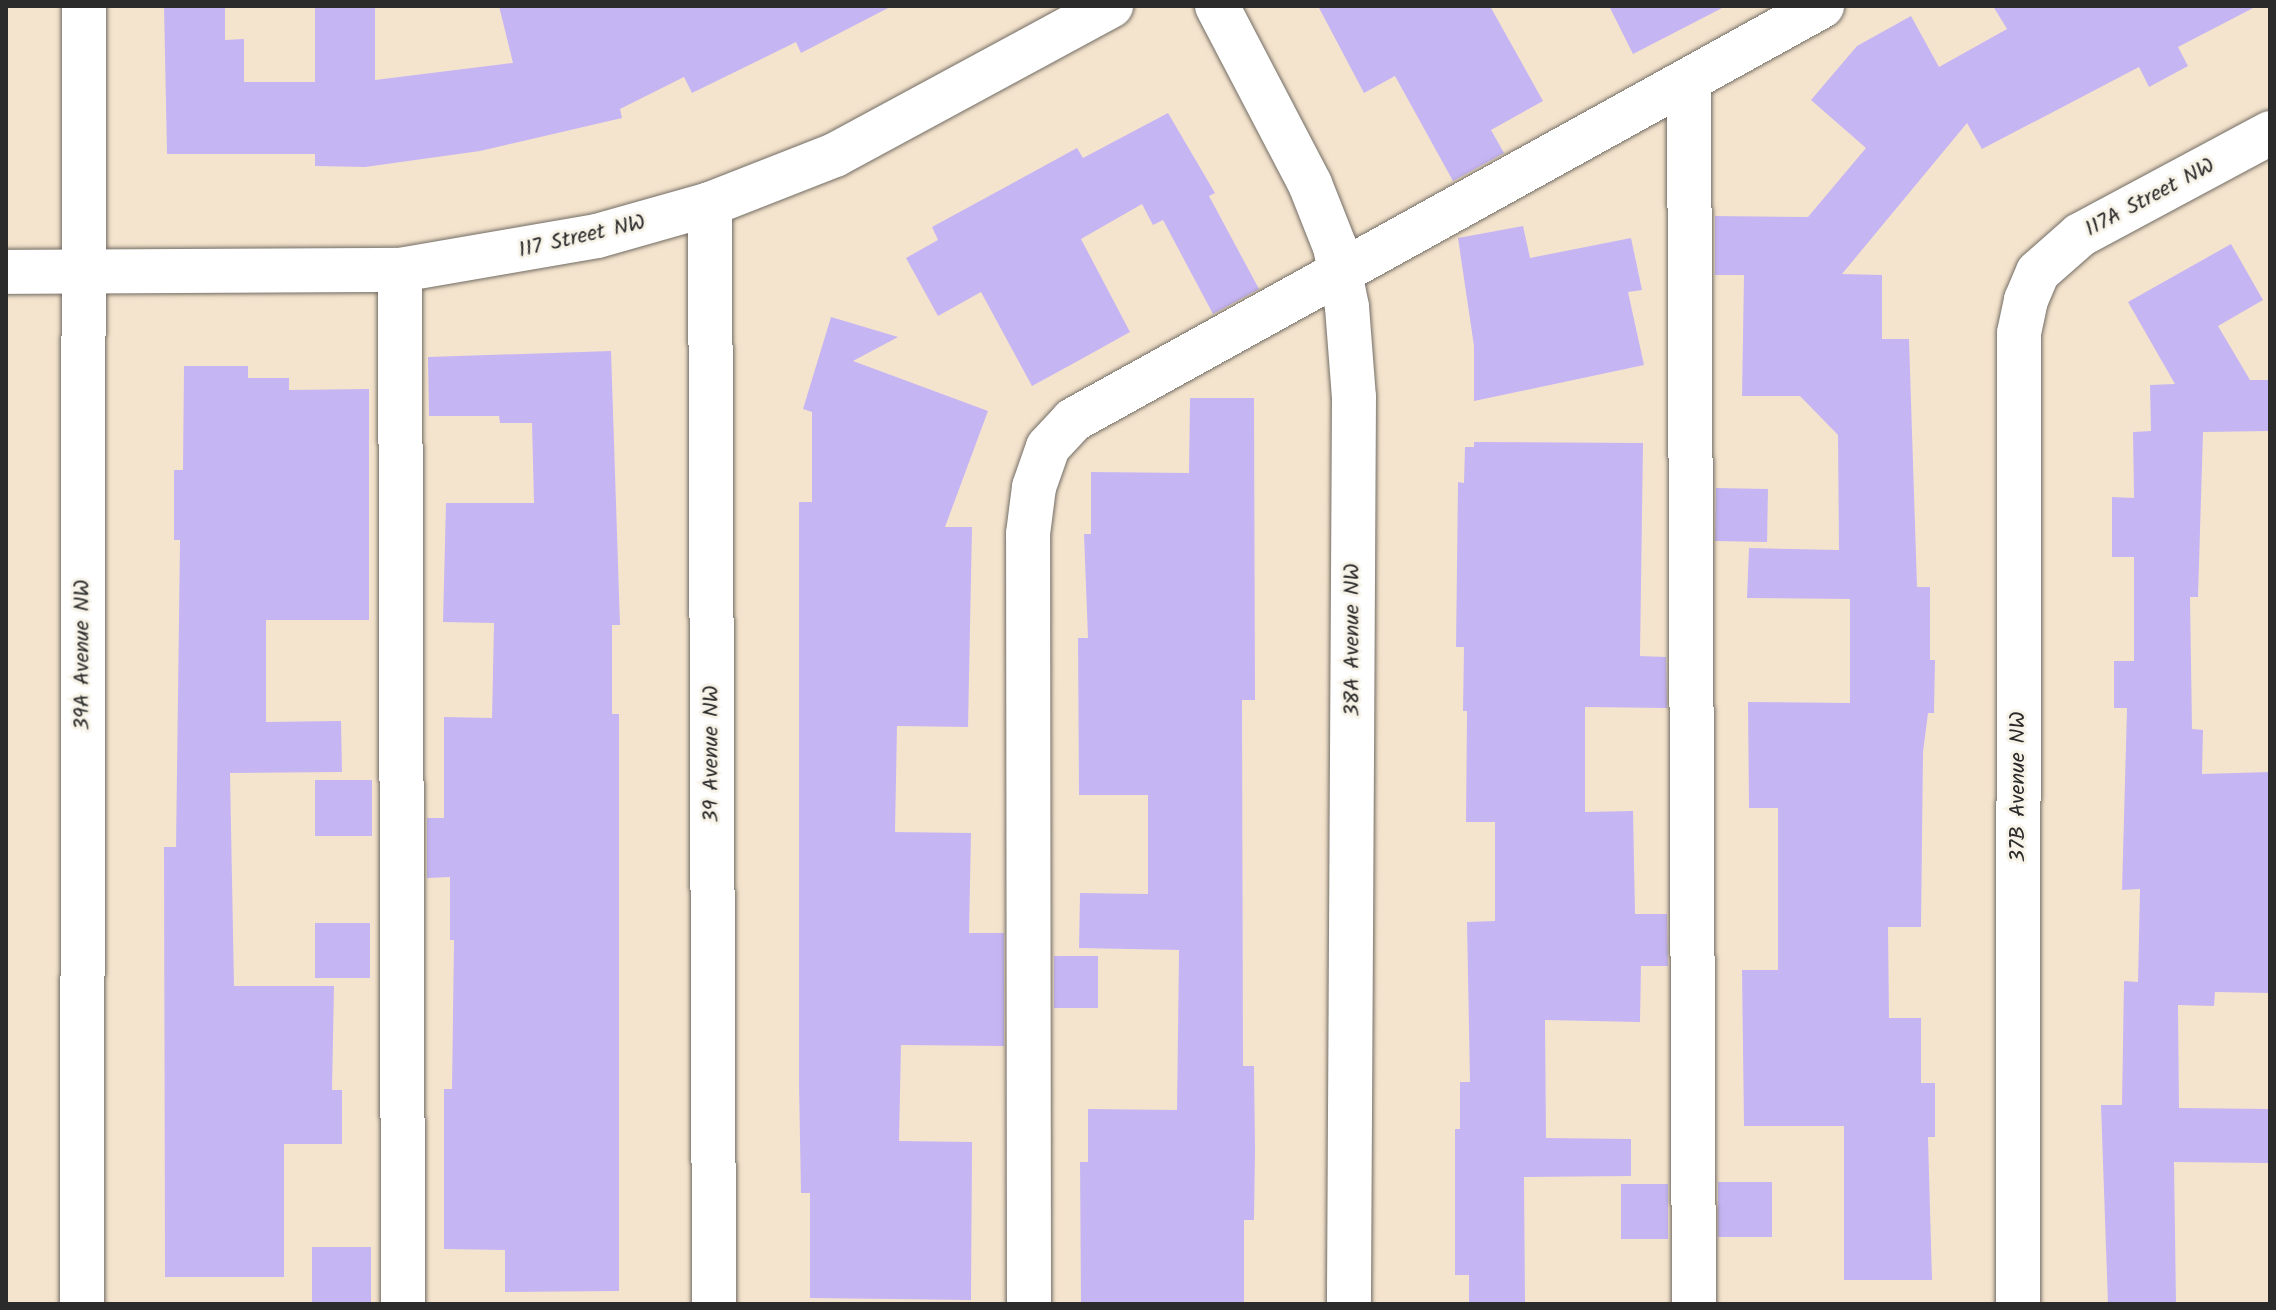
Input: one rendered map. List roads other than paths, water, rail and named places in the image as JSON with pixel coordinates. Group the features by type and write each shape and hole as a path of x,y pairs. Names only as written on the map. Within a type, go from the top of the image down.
{"street":[{"name":"39A Avenue NW","path":"82,1304 84,6"},
{"name":"117 Street NW","path":"6,272 400,270 543,248 710,204 835,155 1111,6"},
{"name":"38A Avenue NW","path":"1217,6 1310,184 1341,273 1354,397 1349,1304"},
{"path":"1029,1304 1028,534 1034,487 1048,447 1073,420 1822,6"},
{"path":"1689,81 1694,1304"},
{"name":"117A Street NW","path":"2038,272 2080,235 2270,133"},
{"name":"39 Avenue NW","path":"710,204 714,1304"},
{"path":"400,270 403,1304"},
{"name":"37B Avenue NW","path":"2018,1304 2019,333 2038,272"}]}
